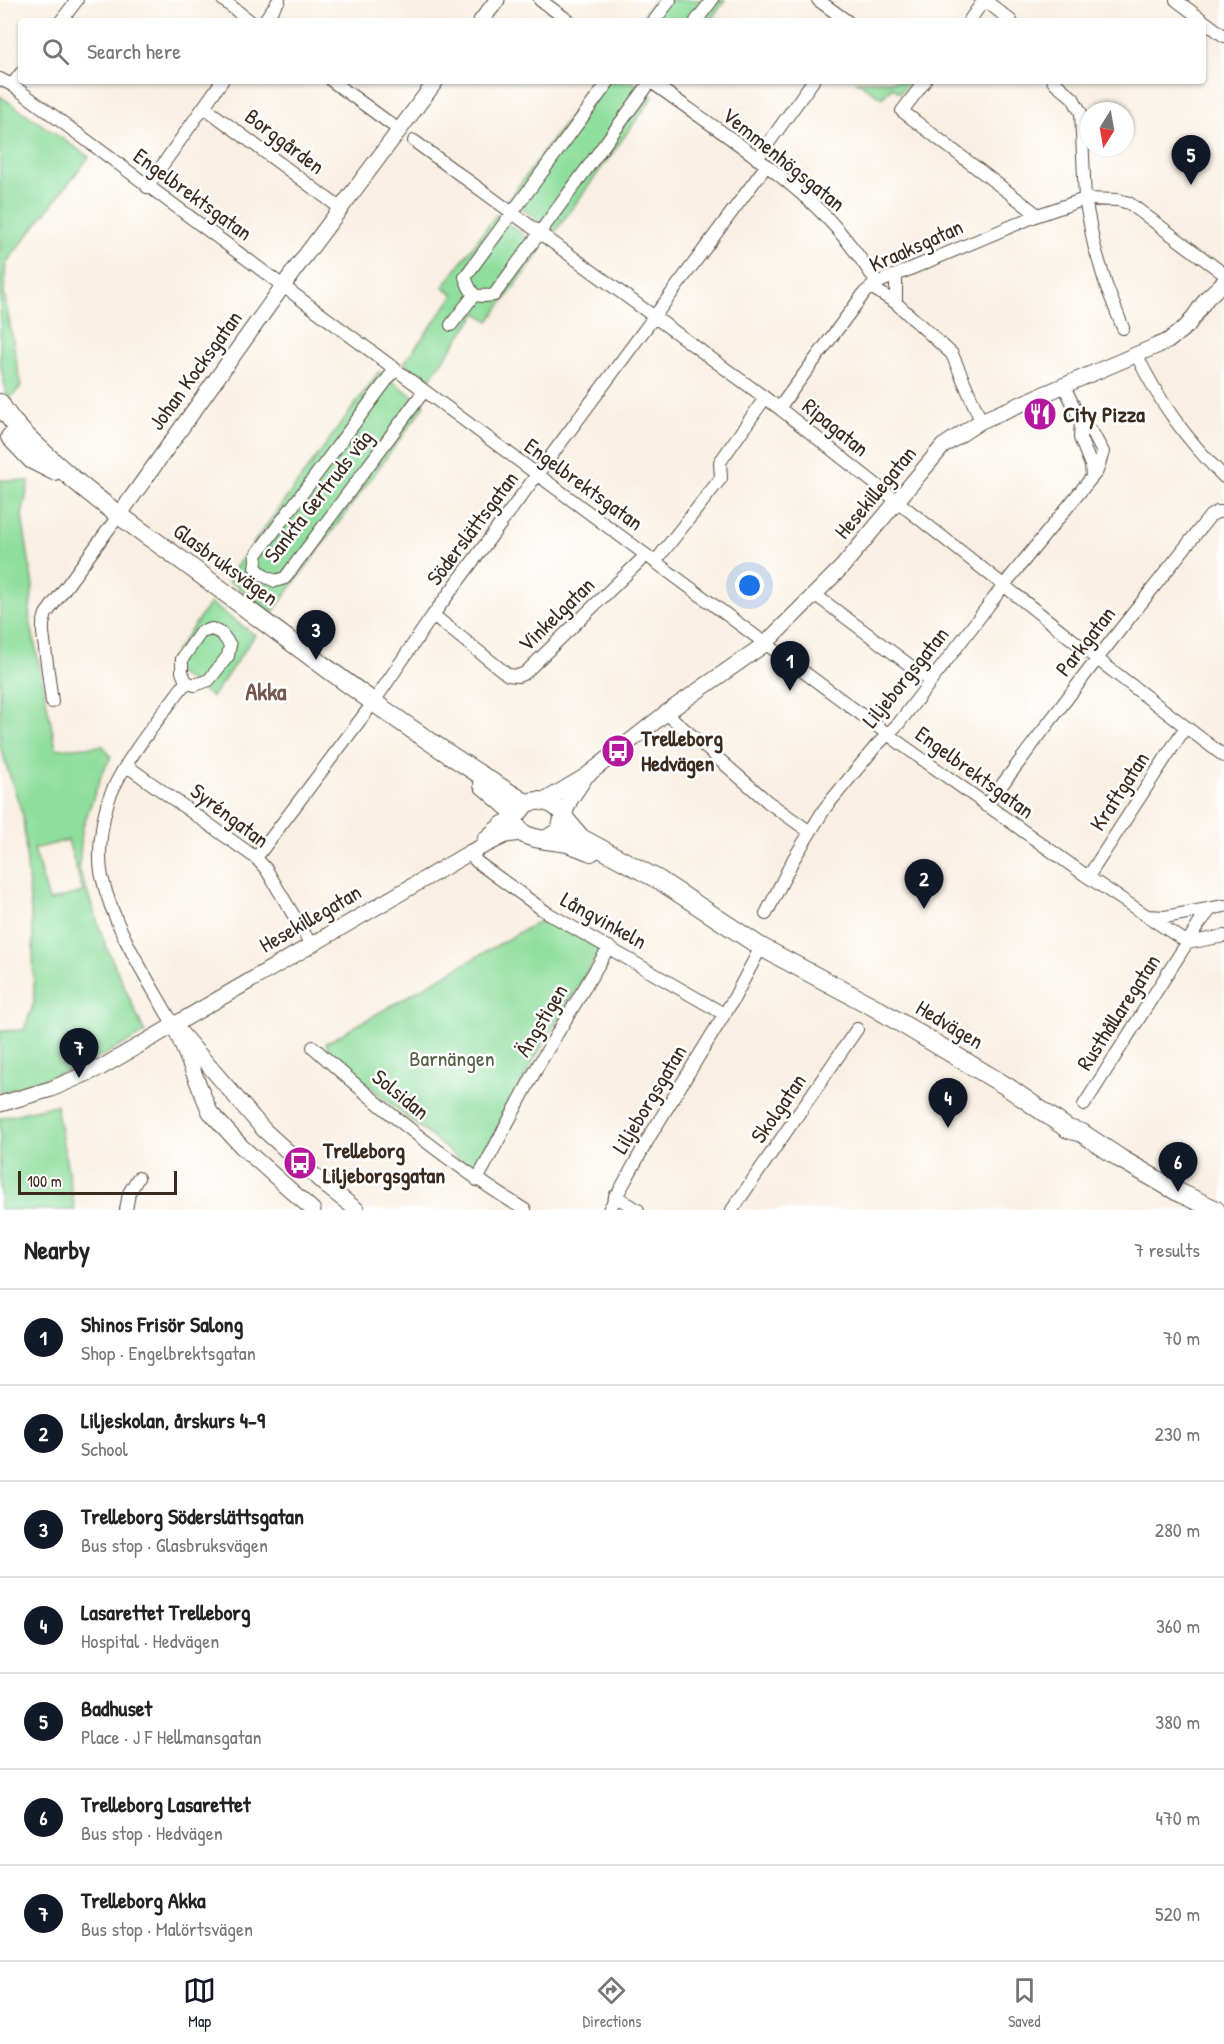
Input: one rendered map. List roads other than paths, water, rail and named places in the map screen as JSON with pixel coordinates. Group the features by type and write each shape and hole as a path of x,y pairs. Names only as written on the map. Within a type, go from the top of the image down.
{"main road":[{"name":"Glasbruksvägen","path":"0,403 6,414 12,439"},
{"name":"Glasbruksvägen","path":"0,424 12,439 438,748 524,814"},
{"name":"Hedvägen","path":"659,880 569,844 547,839 524,814 556,806 581,837 659,880 761,947 874,1007 1006,1086 1068,1130 1082,1133 1121,1160 1216,1210"},
{"path":"547,839 560,831 564,817"}],"street":[{"path":"63,18 77,0"},
{"path":"223,0 246,18"},
{"path":"266,18 279,0"},
{"path":"483,18 497,0"},
{"path":"540,0 565,18"},
{"path":"656,18 670,0"},
{"path":"698,18 712,0"},
{"path":"818,0 843,18"},
{"path":"971,18 985,0 1007,18"},
{"path":"1176,0 1200,18"},
{"path":"1206,22 1224,36"},
{"path":"12,86 18,78"},
{"name":"Engelbrektsgatan","path":"0,80 12,86 283,286 887,735 1088,877 1188,943"},
{"path":"147,187 220,84"},
{"path":"336,84 399,130"},
{"name":"Johan Kocksgatan","path":"52,702 43,633 46,614 340,208 434,84"},
{"path":"607,84 465,277 474,295 494,295 649,84"},
{"name":"Vemmenhögsgatan","path":"655,84 814,205 858,254 874,285 952,354 981,421"},
{"name":"Söderslättsgatan","path":"256,858 373,703 433,615 655,316 761,163 811,84"},
{"path":"923,84 902,111 1038,215"},
{"path":"1057,84 1073,98 1081,113 1085,199 1094,245 1106,285 1123,328"},
{"name":"Borggården","path":"204,106 340,208"},
{"name":"Ripagatan","path":"414,141 779,408 1185,728 1224,756"},
{"path":"1085,199 1118,200 1129,203 1224,274"},
{"name":"Kraaksgatan","path":"779,408 866,292 874,285 1038,215 1085,199"},
{"path":"896,275 896,303"},
{"name":"Hesekillegatan","path":"0,1104 51,1089 102,1067 469,853 502,824 524,814 586,776 666,713 765,644 842,567 943,446 981,421 1168,341 1188,325 1207,298 1224,282"},
{"path":"451,325 474,295"},
{"path":"1136,354 1173,419 1200,453 1224,477"},
{"name":"Sankta Gertruds väg","path":"395,369 257,554 255,567 264,576 276,581 285,578 424,391"},
{"name":"Liljeborgsgatan","path":"766,914 825,808 899,723 1004,585 1092,477 1091,465 1080,438 1081,421 1064,386"},
{"name":"Vinkelgatan","path":"433,615 508,675 518,676 525,673 650,559 721,478 720,462 765,398"},
{"name":"Parkgatan","path":"986,806 1097,659 1210,516 1217,512 1224,512"},
{"path":"814,594 931,681"},
{"path":"213,628 222,634 230,645 228,656 209,680 195,685 186,682 182,672 182,659 201,632 213,628"},
{"path":"186,682 127,766 110,796 101,837 102,874 112,909 173,1024 210,1112 242,1147 313,1210"},
{"path":"666,713 761,796 810,832"},
{"name":"Kraftgatan","path":"1088,877 1185,728"},
{"name":"Syréngatan","path":"127,766 256,858 266,869 310,944"},
{"name":"Hesekillegatan","path":"564,817 570,800 586,776"},
{"name":"Långvinkeln","path":"469,853 477,862 546,912 609,946 724,1014"},
{"path":"1147,916 1165,917 1224,906"},
{"path":"1188,943 1211,909"},
{"path":"1188,943 1224,936"},
{"name":"Rusthållaregatan","path":"1084,1105 1188,943"},
{"name":"Ängstigen","path":"477,1180 539,1064 609,946"},
{"name":"Liljeborgsgatan","path":"609,1210 615,1196 724,1014 761,947"},
{"path":"173,1024 264,1130 357,1210"},
{"name":"Skolgatan","path":"732,1210 857,1029"},
{"name":"Solsidan","path":"313,1047 401,1123 477,1180 525,1210"},
{"path":"126,1210 129,1193 138,1178"},
{"path":"615,1196 638,1210"}],"place":[{"name":"Badhuset","path":"1191,185"},
{"name":"City Pizza","path":"1040,414"},
{"name":"Trelleborg Söderslättsgatan","path":"316,660"},
{"name":"Shinos Frisör Salong","path":"790,691"},
{"name":"Trelleborg Hedvägen","path":"618,751"},
{"name":"Liljeskolan, årskurs 4-9","path":"924,909"},
{"name":"Trelleborg Akka","path":"79,1078"},
{"name":"Lasarettet Trelleborg","path":"948,1128"},
{"name":"Trelleborg Liljeborgsgatan","path":"300,1163"},
{"name":"Trelleborg Lasarettet","path":"1178,1192"}],"district":[{"name":"Akka","path":"266,692"}],"park label":[{"name":"Barnängen","path":"452,1058"}]}
